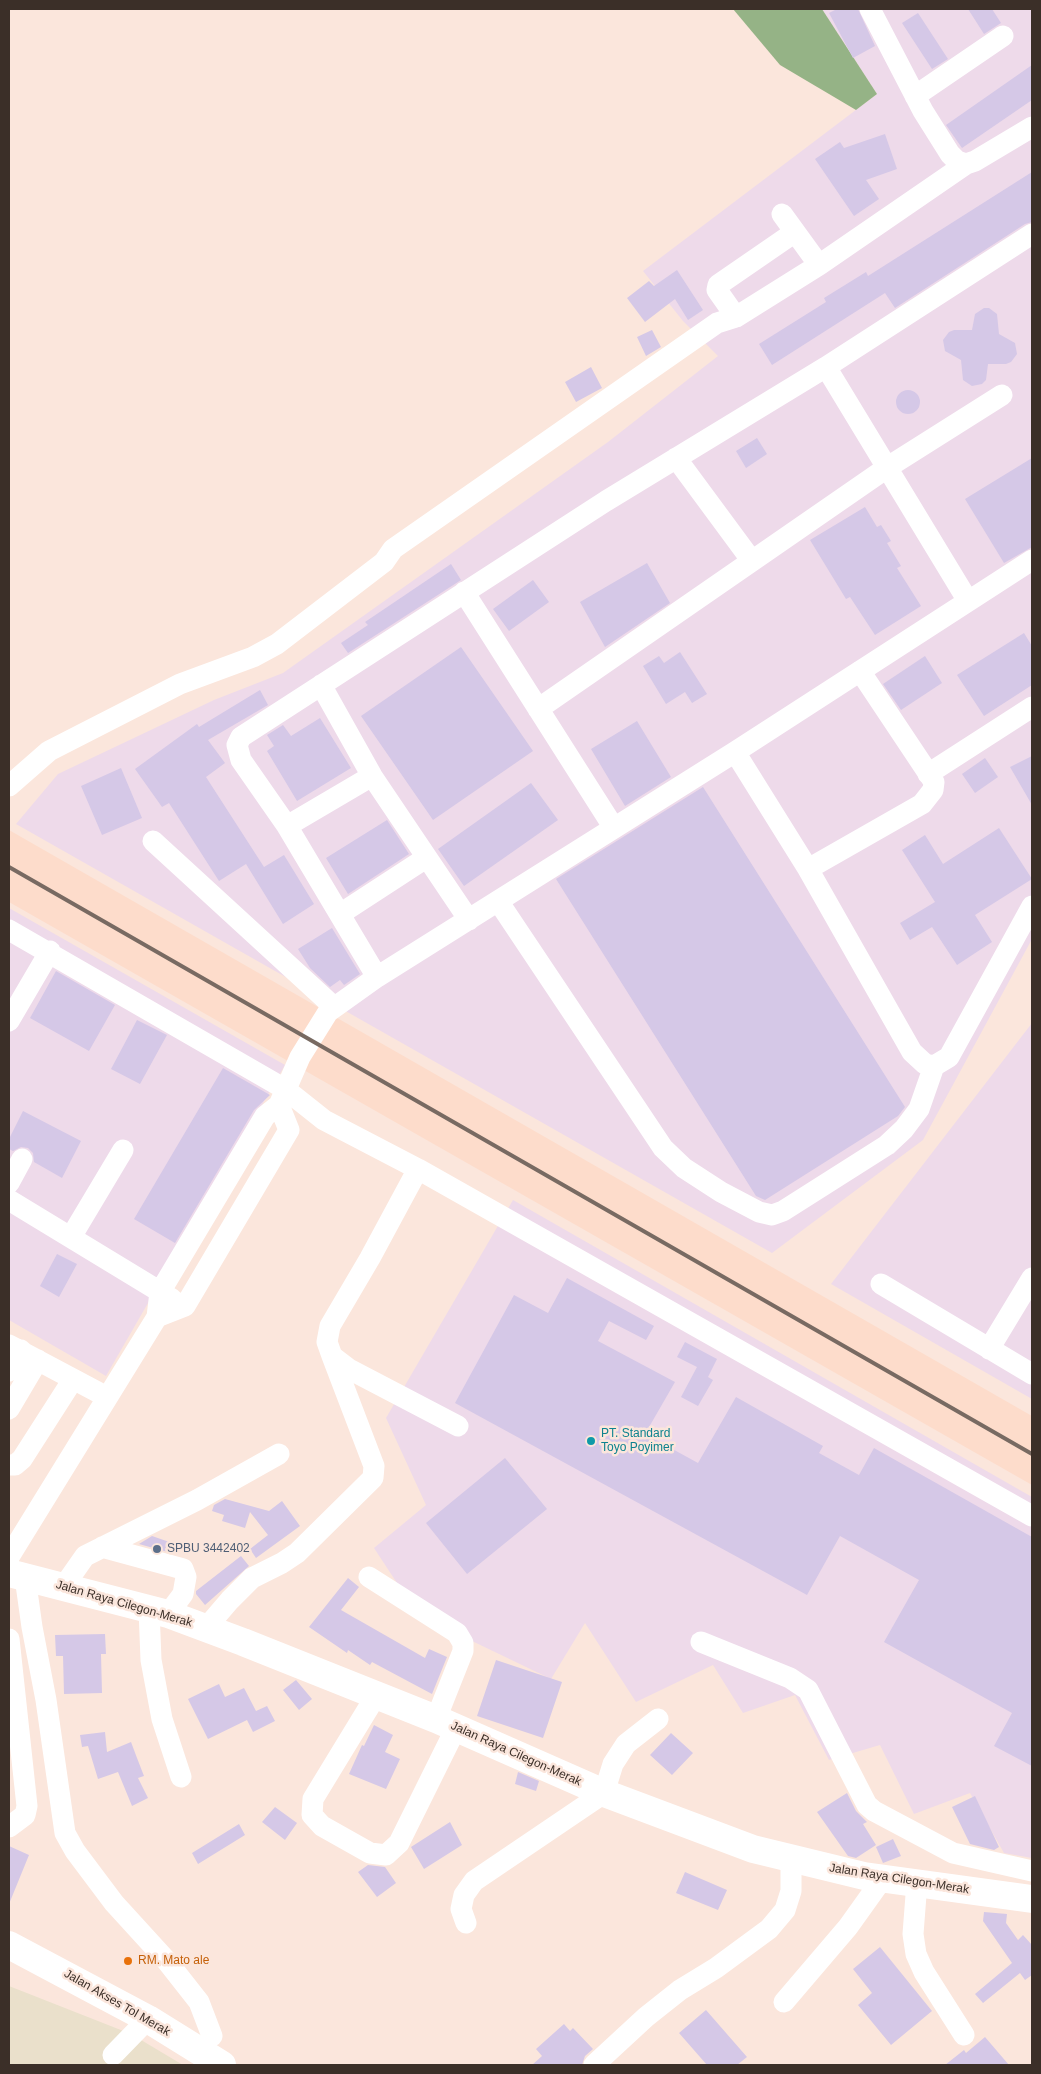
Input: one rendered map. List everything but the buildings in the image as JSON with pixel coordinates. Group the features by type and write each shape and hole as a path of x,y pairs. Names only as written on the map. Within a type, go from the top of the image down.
{"highway":[{"name":"Jalan Raya Cilegon-Merak","path":"14,1569 64,1586 159,1611 206,1628 377,1694 604,1793 753,1850 791,1860 883,1878 1032,1899"},
{"name":"Jalan Akses Tol Merak","path":"9,1945 148,2019 222,2065"}],"street":[{"path":"872,10 915,96 950,154 966,164"},
{"path":"915,96 1003,36"},
{"path":"9,786 49,751 180,684 253,657 277,644 384,562 399,558 728,333 733,319 819,265 966,164 1032,127"},
{"path":"782,214 819,265"},
{"path":"733,319 717,290 718,285 795,232"},
{"path":"377,977 287,826 241,760 237,745 242,737 464,592 676,458 826,367 1032,234"},
{"path":"826,367 968,601"},
{"path":"538,709 888,467 1002,395"},
{"path":"676,458 752,561"},
{"path":"212,2036 199,2002 166,1960 114,1903 75,1851 65,1833 46,1700 14,1569 108,1397 157,1316 160,1292 265,1116 282,1097 300,1057 327,1015 377,977 734,752 1032,560"},
{"path":"464,592 614,828"},
{"path":"808,869 922,804 933,790 934,782 860,671"},
{"path":"321,685 372,776 469,920"},
{"path":"928,774 1032,706"},
{"path":"734,752 808,869 912,1052 925,1064 934,1066"},
{"path":"287,826 372,776"},
{"path":"153,842 327,1015"},
{"path":"340,914 426,858"},
{"path":"498,901 663,1148 684,1168 721,1192 759,1212 772,1215 784,1211 887,1144 904,1129 919,1109 934,1066 949,1057 1032,906"},
{"path":"9,930 50,951 282,1097 418,1169 1032,1516"},
{"path":"9,1020 50,951"},
{"path":"157,1316 185,1306 289,1130 282,1097"},
{"path":"71,1238 123,1150"},
{"path":"9,1183 22,1159"},
{"path":"206,1628 252,1578 282,1563 296,1553 373,1478 374,1466 327,1342 330,1326 370,1258 418,1169"},
{"path":"9,1200 185,1306"},
{"path":"989,1349 1032,1278"},
{"path":"881,1284 1032,1374"},
{"path":"23,1352 72,1381 108,1397"},
{"path":"9,1371 23,1352"},
{"path":"9,1409 23,1352"},
{"path":"332,1356 349,1369 458,1426"},
{"path":"9,1464 15,1465 22,1459 72,1381"},
{"path":"64,1586 85,1556 197,1500 279,1454"},
{"path":"102,1547 184,1569 186,1577 183,1594 159,1611 151,1660 162,1719 181,1777"},
{"path":"369,1577 457,1633 463,1643 464,1651 446,1723 399,1843 386,1855 370,1852 322,1826 312,1815 313,1799 377,1694"},
{"path":"9,1639 11,1682 27,1806 25,1816 9,1828"},
{"path":"701,1642 795,1681 808,1690 867,1805 874,1812 953,1853 1032,1871"},
{"path":"466,1923 461,1909 462,1902 464,1895 474,1881 604,1793 613,1764 626,1744 658,1719"},
{"path":"594,2065 646,2017 673,1996 716,1968 769,1929 785,1910 792,1891 791,1860"},
{"path":"784,2002 848,1927 883,1878"},
{"path":"917,1882 913,1934 916,1954 924,1972 964,2035"},
{"path":"113,2055 148,2019"}],"shaded area":[{"path":"822,9 1032,9 1032,939 923,1140 772,1253 16,824 58,774 214,700 283,673 608,442 718,356 683,321 643,271 877,94"},
{"path":"9,830 1032,1416 1032,1485 9,902"},
{"path":"9,908 285,1065 106,1376 9,1320"},
{"path":"1032,1023 1032,1399 831,1284"},
{"path":"513,1200 1032,1497 1032,1858 1004,1853 970,1793 914,1814 880,1745 829,1760 795,1695 743,1713 713,1665 636,1702 585,1623 551,1679 418,1615 374,1548 426,1505 386,1418"},
{"path":"9,1986 131,2034 183,2065 9,2065"}],"green space":[{"path":"733,9 822,9 877,94 856,110 780,65"}],"railway":[{"path":"9,867 1032,1454"}],"place":[{"name":"PT. Standard Toyo Poyimer","path":"591,1441"},
{"name":"SPBU 3442402","path":"157,1549"},
{"name":"RM. Mato ale","path":"128,1961"}]}
